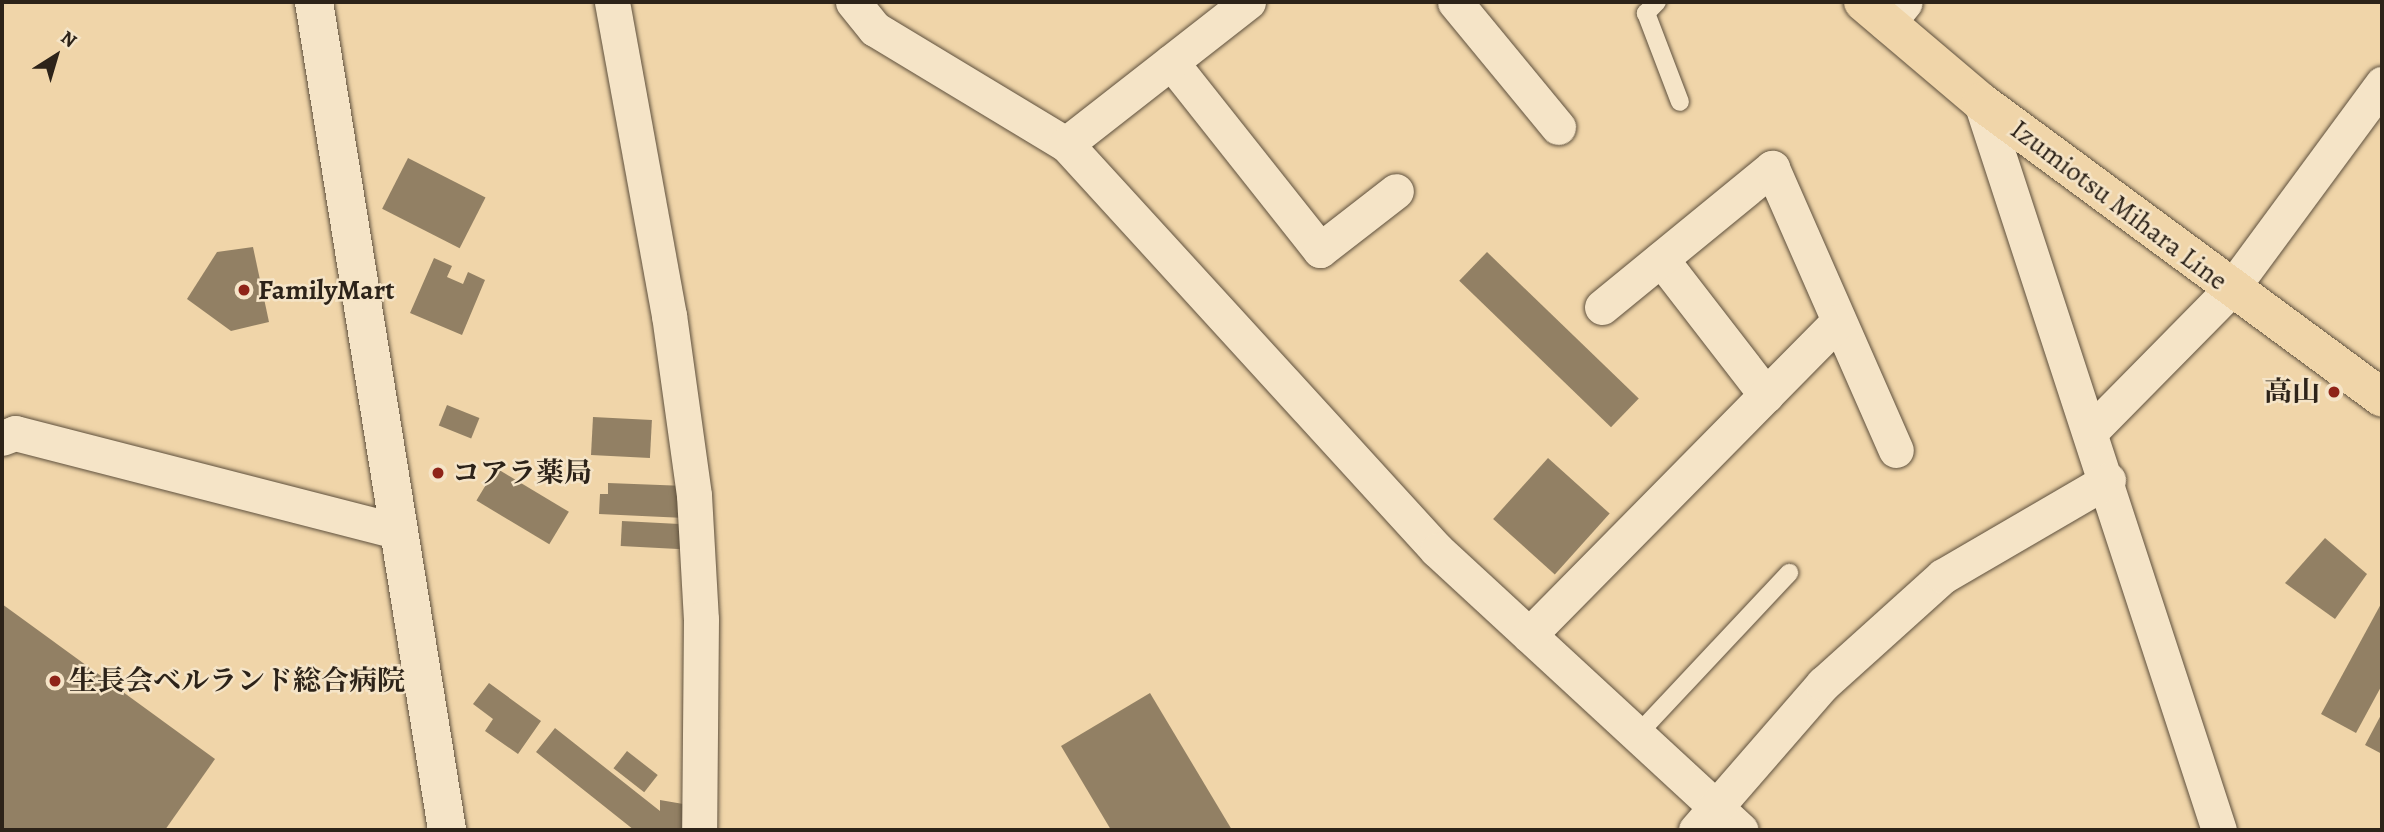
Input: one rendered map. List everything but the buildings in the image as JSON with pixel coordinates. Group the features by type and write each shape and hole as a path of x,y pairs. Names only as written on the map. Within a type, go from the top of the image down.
{"main road":[{"name":"Izumiotsu Mihara Line","path":"1885,9 1981,102 2382,398"}],"street":[{"path":"314,2 447,830"},
{"path":"612,2 669,315 694,495 701,619 699,830"},
{"path":"853,2 875,29 1066,145 1437,550 1636,736 1717,823 1823,684 1943,576 2108,480"},
{"path":"1066,145 1248,2"},
{"path":"1455,2 1558,127"},
{"path":"1171,62 1320,250 1396,191"},
{"path":"2092,430 2231,289 2382,84"},
{"path":"1981,102 2092,430 2219,830"},
{"path":"1602,307 1772,167 1896,450"},
{"path":"1661,259 1766,395"},
{"path":"1529,635 1838,322"},
{"path":"2,438 15,433 397,531"}],"lane":[{"path":"1657,2 1646,13 1680,102"},
{"path":"1636,736 1789,573"}],"place":[{"name":"FamilyMart","path":"244,290"},
{"name":"高山","path":"2334,392"},
{"name":"コアラ薬局","path":"438,473"},
{"name":"生長会ベルランド総合病院","path":"55,681"}]}
